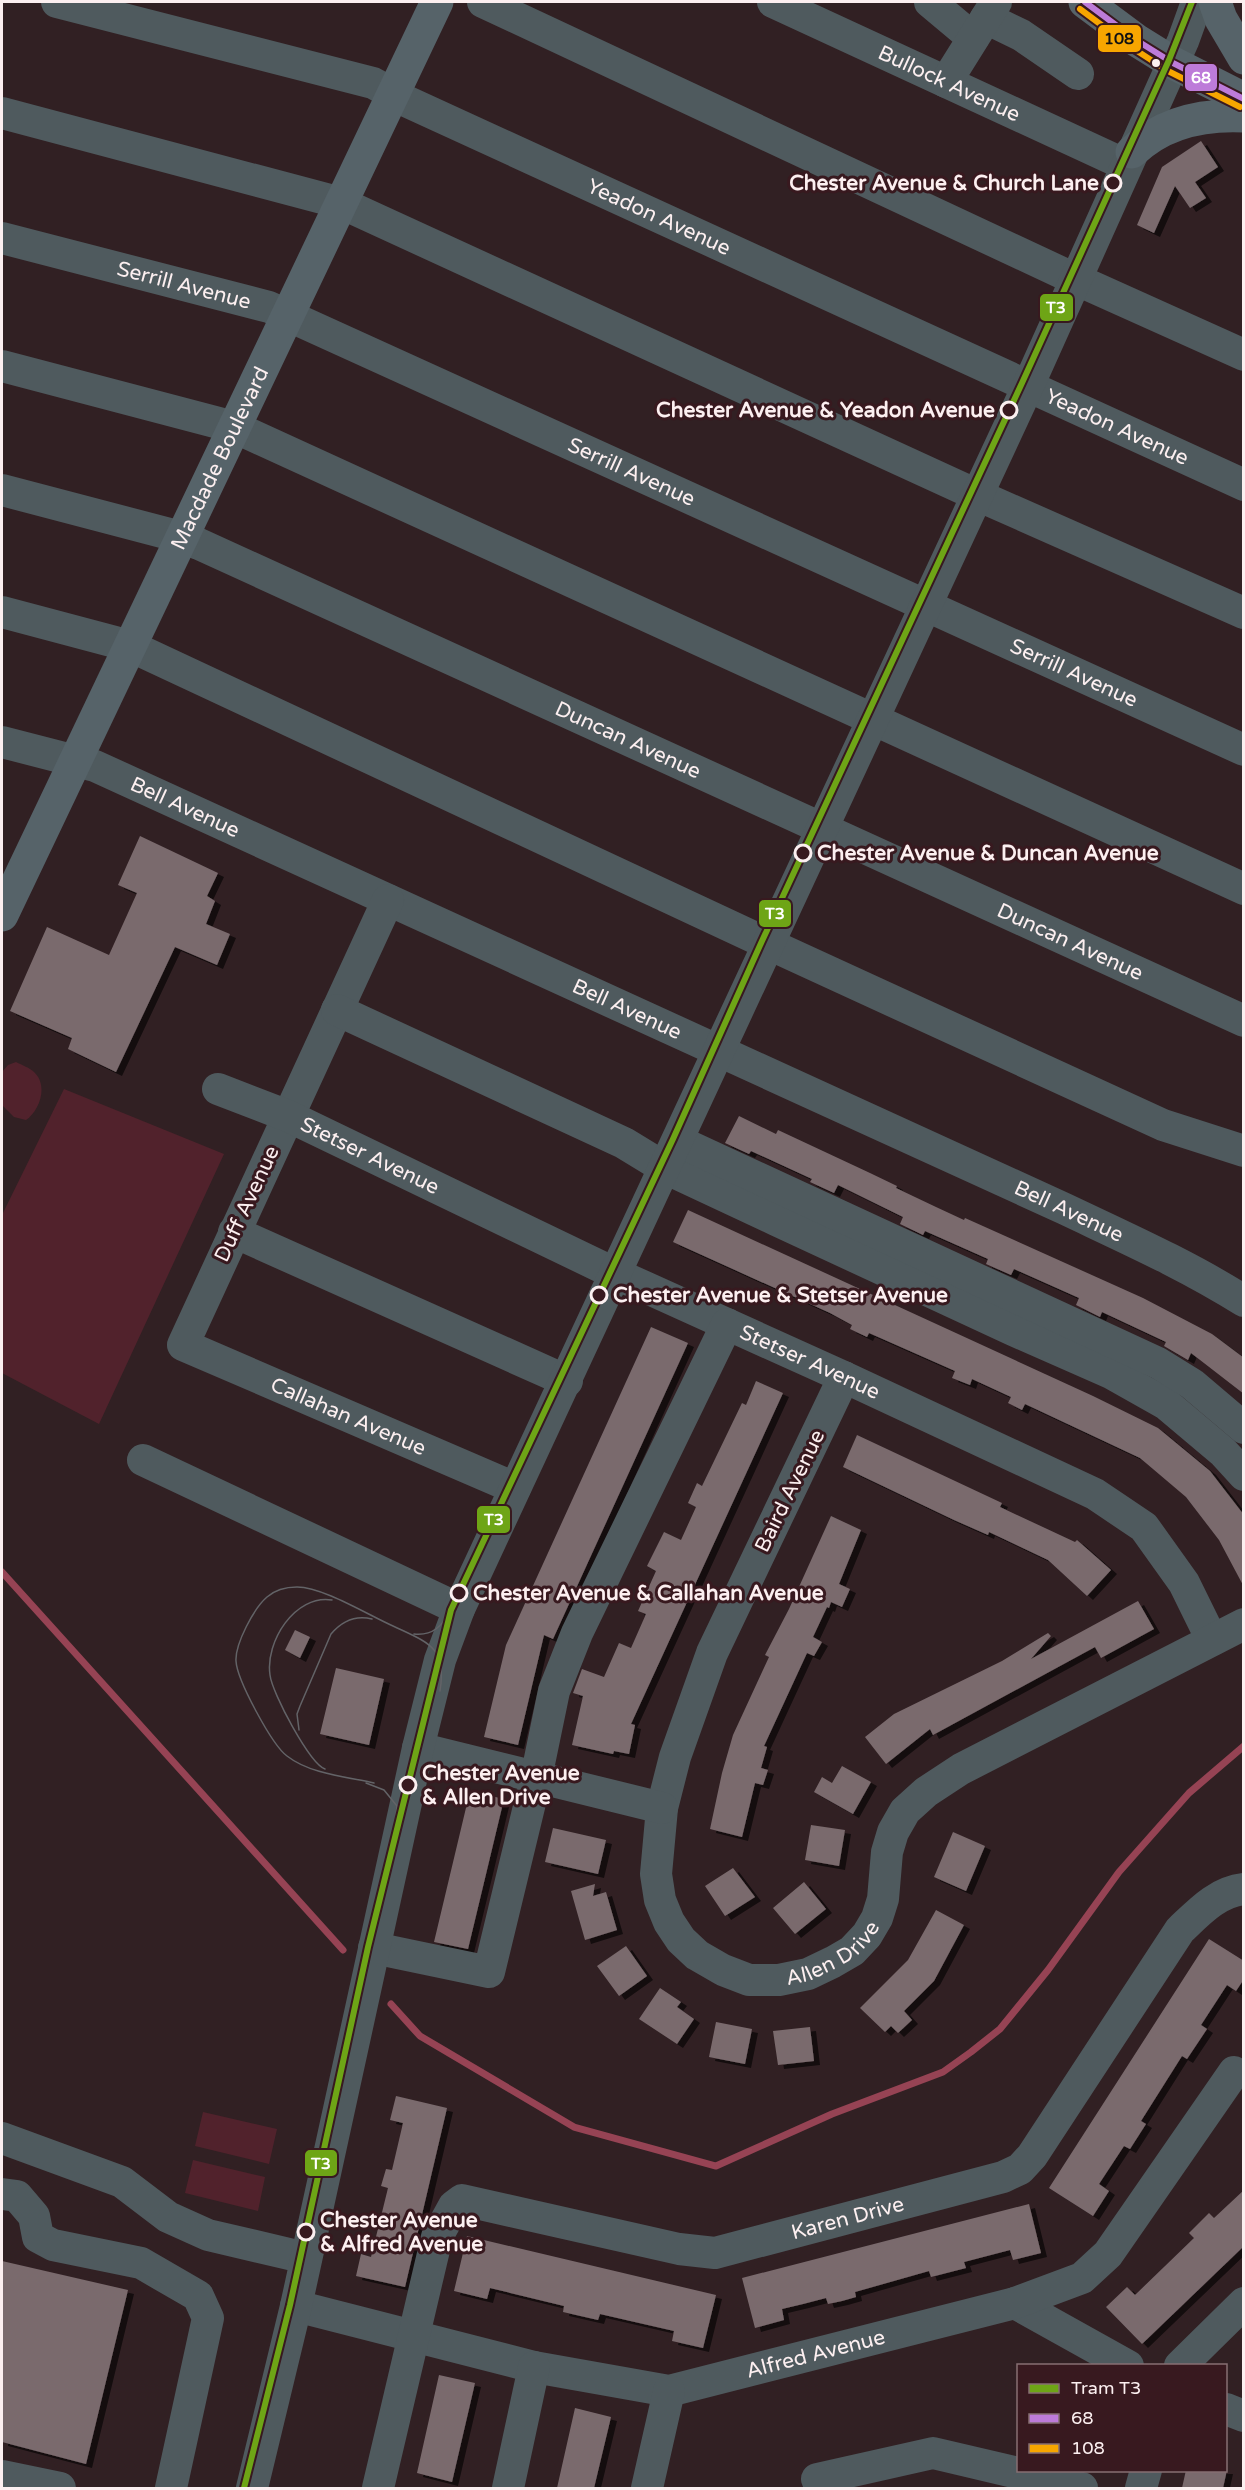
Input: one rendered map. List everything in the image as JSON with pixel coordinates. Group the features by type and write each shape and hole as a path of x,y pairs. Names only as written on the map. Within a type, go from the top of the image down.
{"main road":[{"name":"Macdade Boulevard","path":"2,915 436,2"},
{"path":"1215,2 1221,19 1244,58"},
{"path":"1090,3 1136,40 1173,63 1244,99"},
{"path":"1129,159 1151,135 1173,124 1202,118 1244,116"}],"street":[{"name":"Yeadon Avenue","path":"57,2 373,83 1244,485"},
{"path":"483,2 1244,356"},
{"name":"Bullock Avenue","path":"773,2 946,82 1129,159"},
{"path":"930,2 988,12 1078,74"},
{"path":"252,2488 296,2306 418,1748 440,1660 459,1609 1028,386 1173,63 1197,2"},
{"path":"946,82 988,12"},
{"path":"2,113 340,203 977,495 1244,613"},
{"name":"Serrill Avenue","path":"2,238 261,305 287,315 1244,750"},
{"path":"2,366 234,427 1244,889"},
{"name":"Duncan Avenue","path":"2,490 182,537 1244,1021"},
{"path":"2,612 130,646 1163,1125 1244,1173"},
{"name":"Bell Avenue","path":"2,742 95,766 1075,1213 1165,1256 1244,1301"},
{"name":"Duff Avenue","path":"183,1345 388,900"},
{"path":"337,1010 624,1143 672,1155 1158,1363 1192,1384 1244,1428"},
{"name":"Stetser Avenue","path":"218,1089 288,1116 616,1274 1095,1494 1144,1527 1184,1583 1212,1640"},
{"path":"1163,1125 1244,1151"},
{"path":"672,1155 1013,1330 1111,1373 1174,1410 1223,1452 1244,1475"},
{"path":"234,1232 567,1381"},
{"path":"374,1948 489,1972 536,1778 554,1690 577,1633 727,1324"},
{"name":"Callahan Avenue","path":"183,1345 515,1488"},
{"name":"Baird Avenue","path":"662,1808 675,1757 712,1653 844,1377"},
{"path":"143,1460 459,1609"},
{"name":"Allen Drive","path":"662,1808 656,1874 660,1899 669,1922 681,1940 697,1955 723,1970 749,1980 779,1980 808,1974 852,1951 867,1935 877,1918 883,1899 887,1852 893,1832 905,1811 926,1792 961,1769 1244,1624"},
{"path":"418,1748 662,1808"},
{"name":"Karen Drive","path":"414,2337 437,2237 450,2212 462,2200 679,2249 715,2253 1003,2177 1020,2169 1032,2156 1180,1930 1212,1900 1233,1890 1244,1889"},
{"name":"Alfred Avenue","path":"296,2306 534,2367 669,2391 1015,2303 1082,2278 1108,2254 1234,2072"},
{"path":"2,2138 122,2182 168,2217 208,2235 306,2258"},
{"path":"2,2194 17,2196 34,2216 38,2237 53,2245 141,2263 198,2296 208,2318 171,2488"},
{"path":"1015,2303 1124,2364"},
{"path":"1182,2364 1244,2303"},
{"path":"378,2488 414,2337"},
{"path":"507,2488 534,2367"},
{"path":"646,2488 669,2391"},
{"path":"1227,2409 1244,2416"},
{"path":"857,2488 817,2479 933,2453 1082,2488"},
{"path":"1142,2488 1146,2472"},
{"path":"2,2476 60,2488"}],"shaded area":[{"path":"16,1062 34,1072 41,1084 41,1098 35,1111 26,1120 14,1117 2,1105 2,1072 8,1065"},
{"path":"64,1089 224,1154 99,1424 2,1373 2,1215"},
{"path":"203,2112 277,2129 269,2164 195,2146"},
{"path":"193,2160 265,2177 258,2211 185,2193"}],"building":[{"path":"1201,141 1218,167 1195,182 1206,198 1190,208 1175,186 1154,233 1137,225 1162,167"},
{"path":"140,836 218,873 207,896 215,901 206,924 230,934 217,965 175,947 116,1072 68,1049 72,1038 10,1011 47,927 109,955 137,893 118,885"},
{"path":"739,1116 776,1134 778,1130 964,1220 965,1218 1143,1298 1212,1334 1244,1358 1244,1394 1191,1353 1188,1360 1164,1346 1166,1342 1102,1312 1100,1317 1076,1305 1079,1298 1014,1269 1011,1275 986,1264 988,1259 925,1231 923,1235 900,1224 903,1217 838,1185 834,1193 810,1182 812,1179 751,1151 749,1154 725,1143"},
{"path":"688,1210 1158,1428 1210,1471 1244,1515 1244,1587 1219,1540 1186,1497 1140,1458 1025,1404 1022,1410 1008,1403 1011,1397 972,1379 970,1385 952,1378 955,1371 869,1333 867,1337 850,1329 852,1325 830,1313 673,1242"},
{"path":"651,1327 688,1343 553,1639 544,1635 518,1745 484,1737 506,1645"},
{"path":"756,1381 783,1393 631,1724 635,1725 629,1754 614,1751 613,1754 572,1745 583,1696 573,1693 582,1669 604,1677 619,1643 631,1648 646,1614 638,1611 656,1571 647,1566 664,1532 681,1540 696,1507 688,1503 697,1483 702,1486 742,1403 746,1405"},
{"path":"857,1435 1002,1503 1000,1507 1075,1542 1077,1540 1111,1570 1087,1596 1048,1560 989,1532 988,1535 954,1520 843,1467"},
{"path":"831,1516 861,1530 839,1584 850,1589 842,1607 831,1602 829,1608 827,1607 813,1637 822,1642 814,1656 807,1653 764,1746 767,1747 761,1768 768,1770 763,1785 755,1783 742,1837 710,1829 733,1735 769,1657 765,1655 789,1609"},
{"path":"1138,1601 1154,1629 1101,1658 1095,1647 933,1735 930,1729 886,1764 865,1737 894,1714 1002,1661 1048,1633 1051,1636 1031,1659"},
{"path":"295,1630 310,1637 300,1658 285,1650"},
{"path":"336,1668 384,1679 369,1745 320,1734"},
{"path":"842,1766 871,1782 853,1814 814,1792 822,1777 832,1783"},
{"path":"470,1791 504,1799 468,1949 434,1942"},
{"path":"811,1825 845,1830 839,1866 805,1860"},
{"path":"553,1828 606,1840 598,1874 545,1862"},
{"path":"953,1832 985,1846 966,1891 934,1877"},
{"path":"733,1868 755,1897 725,1916 705,1886"},
{"path":"804,1882 826,1909 795,1934 773,1908"},
{"path":"595,1884 593,1896 606,1892 617,1930 585,1940 571,1891"},
{"path":"936,1910 964,1925 934,1981 904,2011 912,2020 898,2033 891,2026 885,2032 860,2008 908,1960"},
{"path":"1209,1939 1244,1961 1244,1979 1236,1991 1227,1985 1201,2025 1207,2029 1187,2059 1182,2056 1141,2121 1146,2124 1130,2149 1124,2146 1099,2184 1109,2191 1093,2216 1049,2188"},
{"path":"626,1946 647,1976 619,1996 597,1966"},
{"path":"660,1988 681,2002 677,2007 694,2019 677,2044 639,2019"},
{"path":"716,2022 752,2029 745,2064 709,2057"},
{"path":"810,2027 814,2061 778,2065 773,2031"},
{"path":"396,2096 447,2108 405,2287 356,2276 361,2254 371,2257 388,2188 381,2186 386,2169 392,2170 403,2123 390,2120"},
{"path":"1244,2190 1244,2246 1142,2344 1106,2307 1127,2287 1135,2295 1194,2238 1189,2233 1209,2213 1214,2218"},
{"path":"1029,2204 1041,2253 1013,2260 1010,2250 964,2262 966,2268 931,2277 929,2271 855,2292 856,2297 842,2301 828,2304 826,2298 782,2309 784,2320 755,2328 742,2278"},
{"path":"467,2236 716,2295 703,2348 672,2341 674,2331 600,2314 598,2320 563,2312 564,2306 490,2288 487,2299 454,2291"},
{"path":"2,2261 128,2290 86,2464 2,2442"},
{"path":"439,2375 475,2383 452,2482 417,2473"},
{"path":"575,2408 611,2417 594,2488 557,2488"},
{"path":"1186,2472 1227,2472 1223,2488 1182,2488"}],"waterway":[{"path":"2,1572 343,1950"},
{"path":"391,2004 420,2036 574,2127 716,2166 832,2114 943,2072 1000,2029 1048,1970 1119,1872 1189,1793 1244,1746"}],"tram line":[{"name":"T3","path":"244,2488 290,2305 368,1947 451,1610 673,1139 762,941 1022,383 1169,60 1192,2"},
{"path":"374,1783 306,1767 287,1756 273,1739 249,1697 236,1661 242,1636 262,1602 277,1591 297,1587 308,1588 332,1596 417,1637 433,1648 438,1656 441,1665 440,1691"},
{"path":"325,1769 310,1755 284,1711 272,1684 270,1662 278,1635 295,1612 319,1600 332,1600"},
{"path":"414,1634 432,1632 444,1621 451,1610"},
{"path":"299,1730 297,1714 331,1634 350,1620 372,1619"},
{"path":"366,1783 384,1790 397,1806 394,1838"}],"transit line":[{"name":"68","path":"1085,2 1136,40 1173,63 1244,99"},
{"name":"108","path":"1080,9 1168,71 1240,107"}],"place":[{"name":"Chester Avenue & Church Lane","path":"1113,183"},
{"name":"Chester Avenue & Yeadon Avenue","path":"1009,410"},
{"name":"Chester Avenue & Duncan Avenue","path":"803,853"},
{"name":"Chester Avenue & Stetser Avenue","path":"599,1295"},
{"name":"Chester Avenue & Callahan Avenue","path":"459,1593"},
{"name":"Chester Avenue & Allen Drive","path":"408,1785"},
{"name":"Chester Avenue & Alfred Avenue","path":"306,2232"}]}
